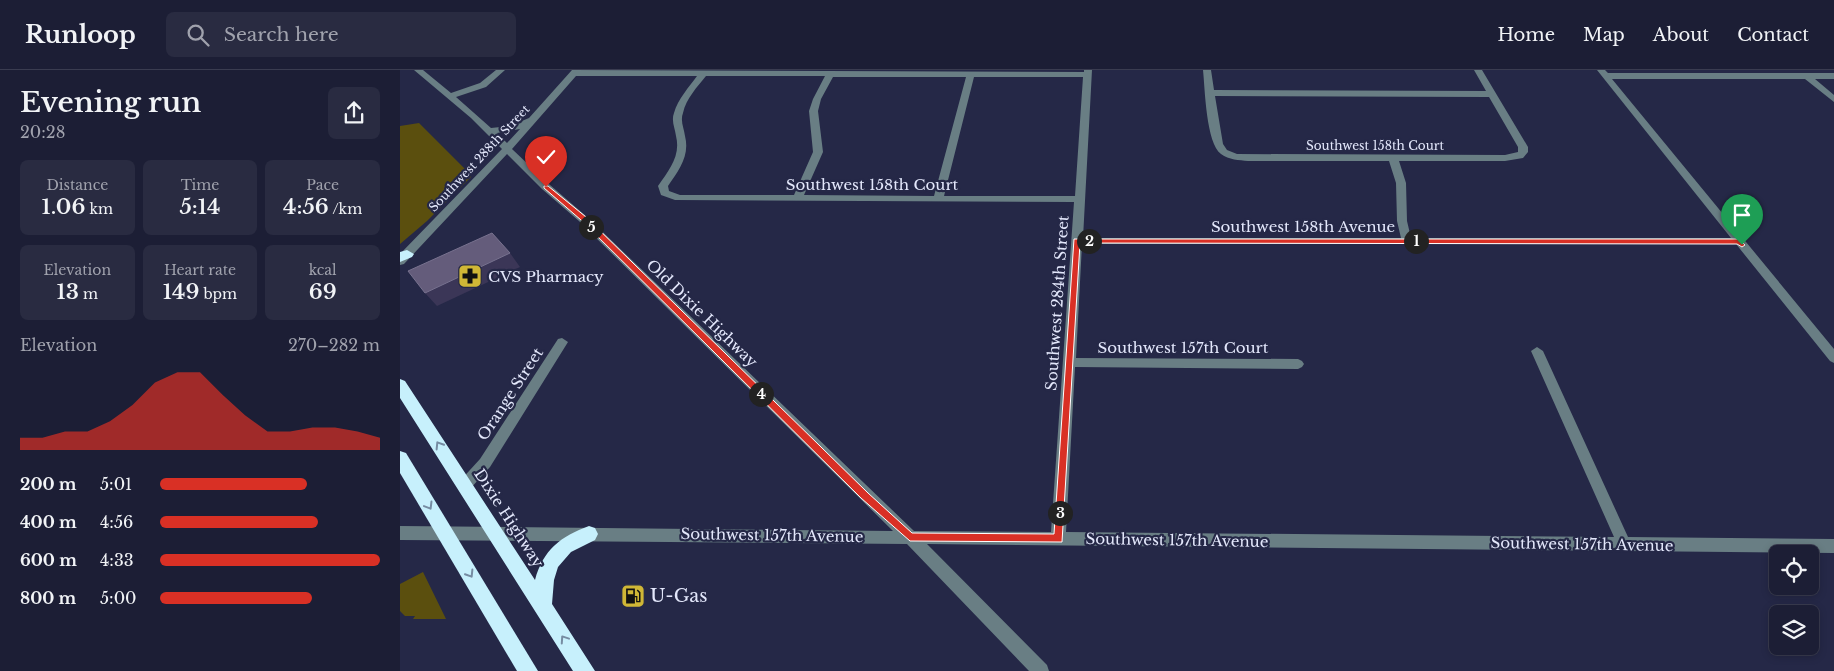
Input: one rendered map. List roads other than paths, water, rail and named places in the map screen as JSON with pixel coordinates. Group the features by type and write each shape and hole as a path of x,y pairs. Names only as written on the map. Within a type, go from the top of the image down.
{"highway":[{"name":"Dixie Highway","path":"400,385 585,671"},
{"path":"400,458 528,671"},
{"path":"542,607 543,578 548,565 556,554 566,546 589,534"}],"street":[{"name":"Old Dixie Highway","path":"418,70 489,131 507,150 583,219 865,496 910,537 1041,671"},
{"path":"450,96 483,85 501,70"},
{"path":"1207,70 1210,94 1492,94"},
{"path":"1478,70 1492,94"},
{"path":"575,72 706,71 972,74 1088,72"},
{"name":"Southwest 158th Court","path":"706,71 680,108 677,122 682,151 677,166 663,186 665,193 688,198 1079,199"},
{"name":"Southwest 288th Street","path":"402,258 507,150 575,72"},
{"path":"797,198 818,152 819,144 813,111 832,72"},
{"name":"Southwest 284th Street","path":"1058,539 1088,72"},
{"path":"1604,73 1834,76"},
{"path":"1604,73 1834,358"},
{"path":"938,198 972,74"},
{"path":"1807,76 1834,99"},
{"name":"Southwest 158th Court","path":"1210,94 1217,144 1227,154 1248,158 1517,157 1522,154 1523,146 1492,94"},
{"path":"489,131 512,129 536,117"},
{"path":"1393,158 1401,183 1402,221 1407,241"},
{"name":"Southwest 158th Avenue","path":"1076,241 1739,242"},
{"name":"Orange Street","path":"464,486 485,463 562,342"},
{"path":"1537,351 1624,544"},
{"name":"Southwest 157th Court","path":"1068,362 1298,364"},
{"name":"Southwest 157th Avenue","path":"400,533 1834,546"}],"place":[{"name":"CVS Pharmacy","path":"470,276"},
{"name":"U-Gas","path":"633,596"}]}
